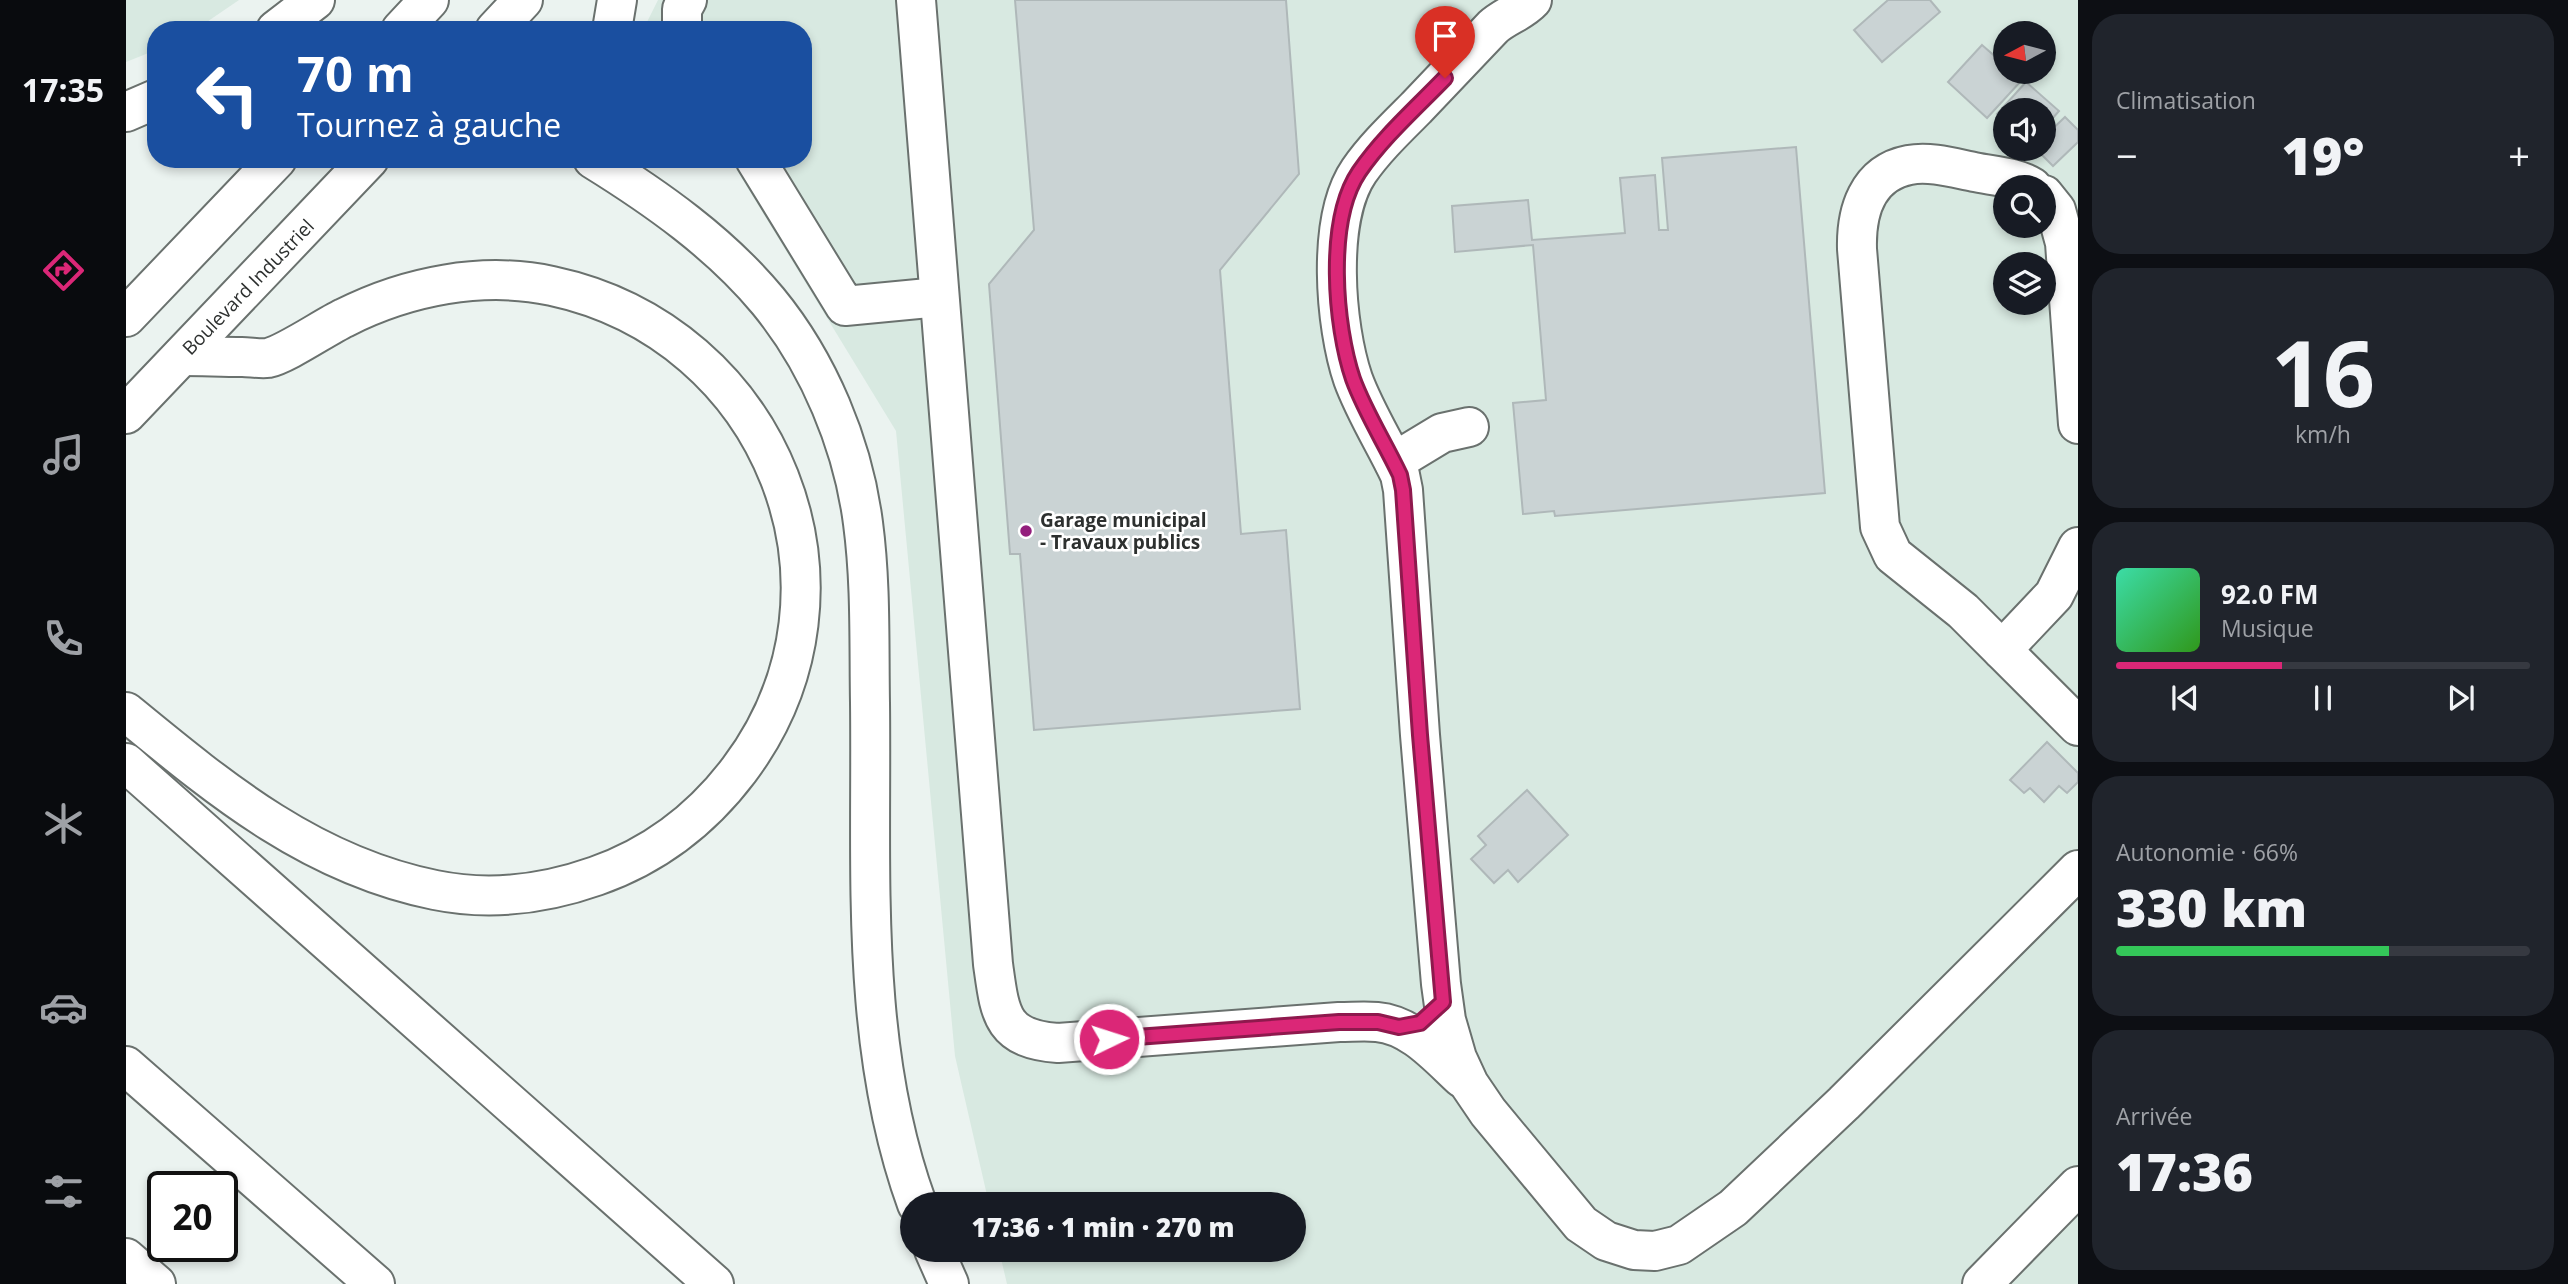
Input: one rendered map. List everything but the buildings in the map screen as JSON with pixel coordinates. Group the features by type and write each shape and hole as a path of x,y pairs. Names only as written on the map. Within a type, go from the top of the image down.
{"main road":[{"path":"288,21 315,0"},
{"path":"409,21 429,0"},
{"path":"503,21 523,0"},
{"path":"614,21 617,0"},
{"path":"682,21 681,9 688,0"},
{"path":"916,0 993,964 998,1003 1005,1020 1019,1035 1038,1042 1058,1043 1339,1022 1378,1022 1399,1027 1423,1042 1469,1084"},
{"path":"1532,0 1523,10 1496,24 1377,149 1358,173 1346,200 1338,257 1337,292 1341,330 1354,381 1394,463 1403,490 1421,749 1443,1002 1457,1058 1469,1084 1488,1112 1581,1224 1606,1241 1634,1250 1655,1251 1679,1245 1733,1208 1844,1103 2078,870"},
{"path":"126,112 147,103"},
{"path":"1993,176 1926,164 1910,164 1891,171 1880,180 1862,204 1857,226 1880,527 1894,555 1963,611 2078,726"},
{"path":"126,317 268,168"},
{"name":"Boulevard Industriel","path":"126,414 360,168"},
{"path":"761,168 845,306 939,297"},
{"path":"633,172 719,251 770,303 817,378 836,418 850,464 863,521 868,574 871,881 876,1009 886,1088 898,1144 913,1192"},
{"path":"2056,210 2065,243 2078,424"},
{"path":"126,712 238,801 287,833 334,856 388,877 436,890 468,894 517,894 580,881 612,870 642,856 701,813 747,760 766,729 782,690 797,640 802,584 799,551 786,496 762,439 729,392 687,351 652,327 608,303 548,285 488,280 457,282 378,303 268,358 182,356"},
{"path":"1394,463 1442,433 1469,427"},
{"path":"2002,650 2054,595 2078,547"},
{"path":"126,763 714,1284"},
{"path":"1399,1027 1420,1023 1443,1002"},
{"path":"126,1066 375,1284"},
{"path":"1982,1284 2078,1186"},
{"path":"126,1258 156,1284"},
{"path":"939,1262 949,1284"}],"shaded area":[{"path":"126,0 239,0 208,21 147,21 147,54 126,62"},
{"path":"658,0 2078,0 2078,1284 1007,1284 1002,1262 1306,1262 1306,1192 986,1192 955,1056 896,431 735,168 812,168 812,21 648,21"}],"place":[{"name":"Garage municipal - Travaux publics","path":"1026,531"}],"route":[{"path":"1109,1039 1339,1022 1378,1022 1399,1027 1420,1023 1443,1002 1420,735 1403,490 1400,475 1354,381 1341,330 1337,292 1340,230 1346,200 1358,173 1377,149 1445,78"}]}
